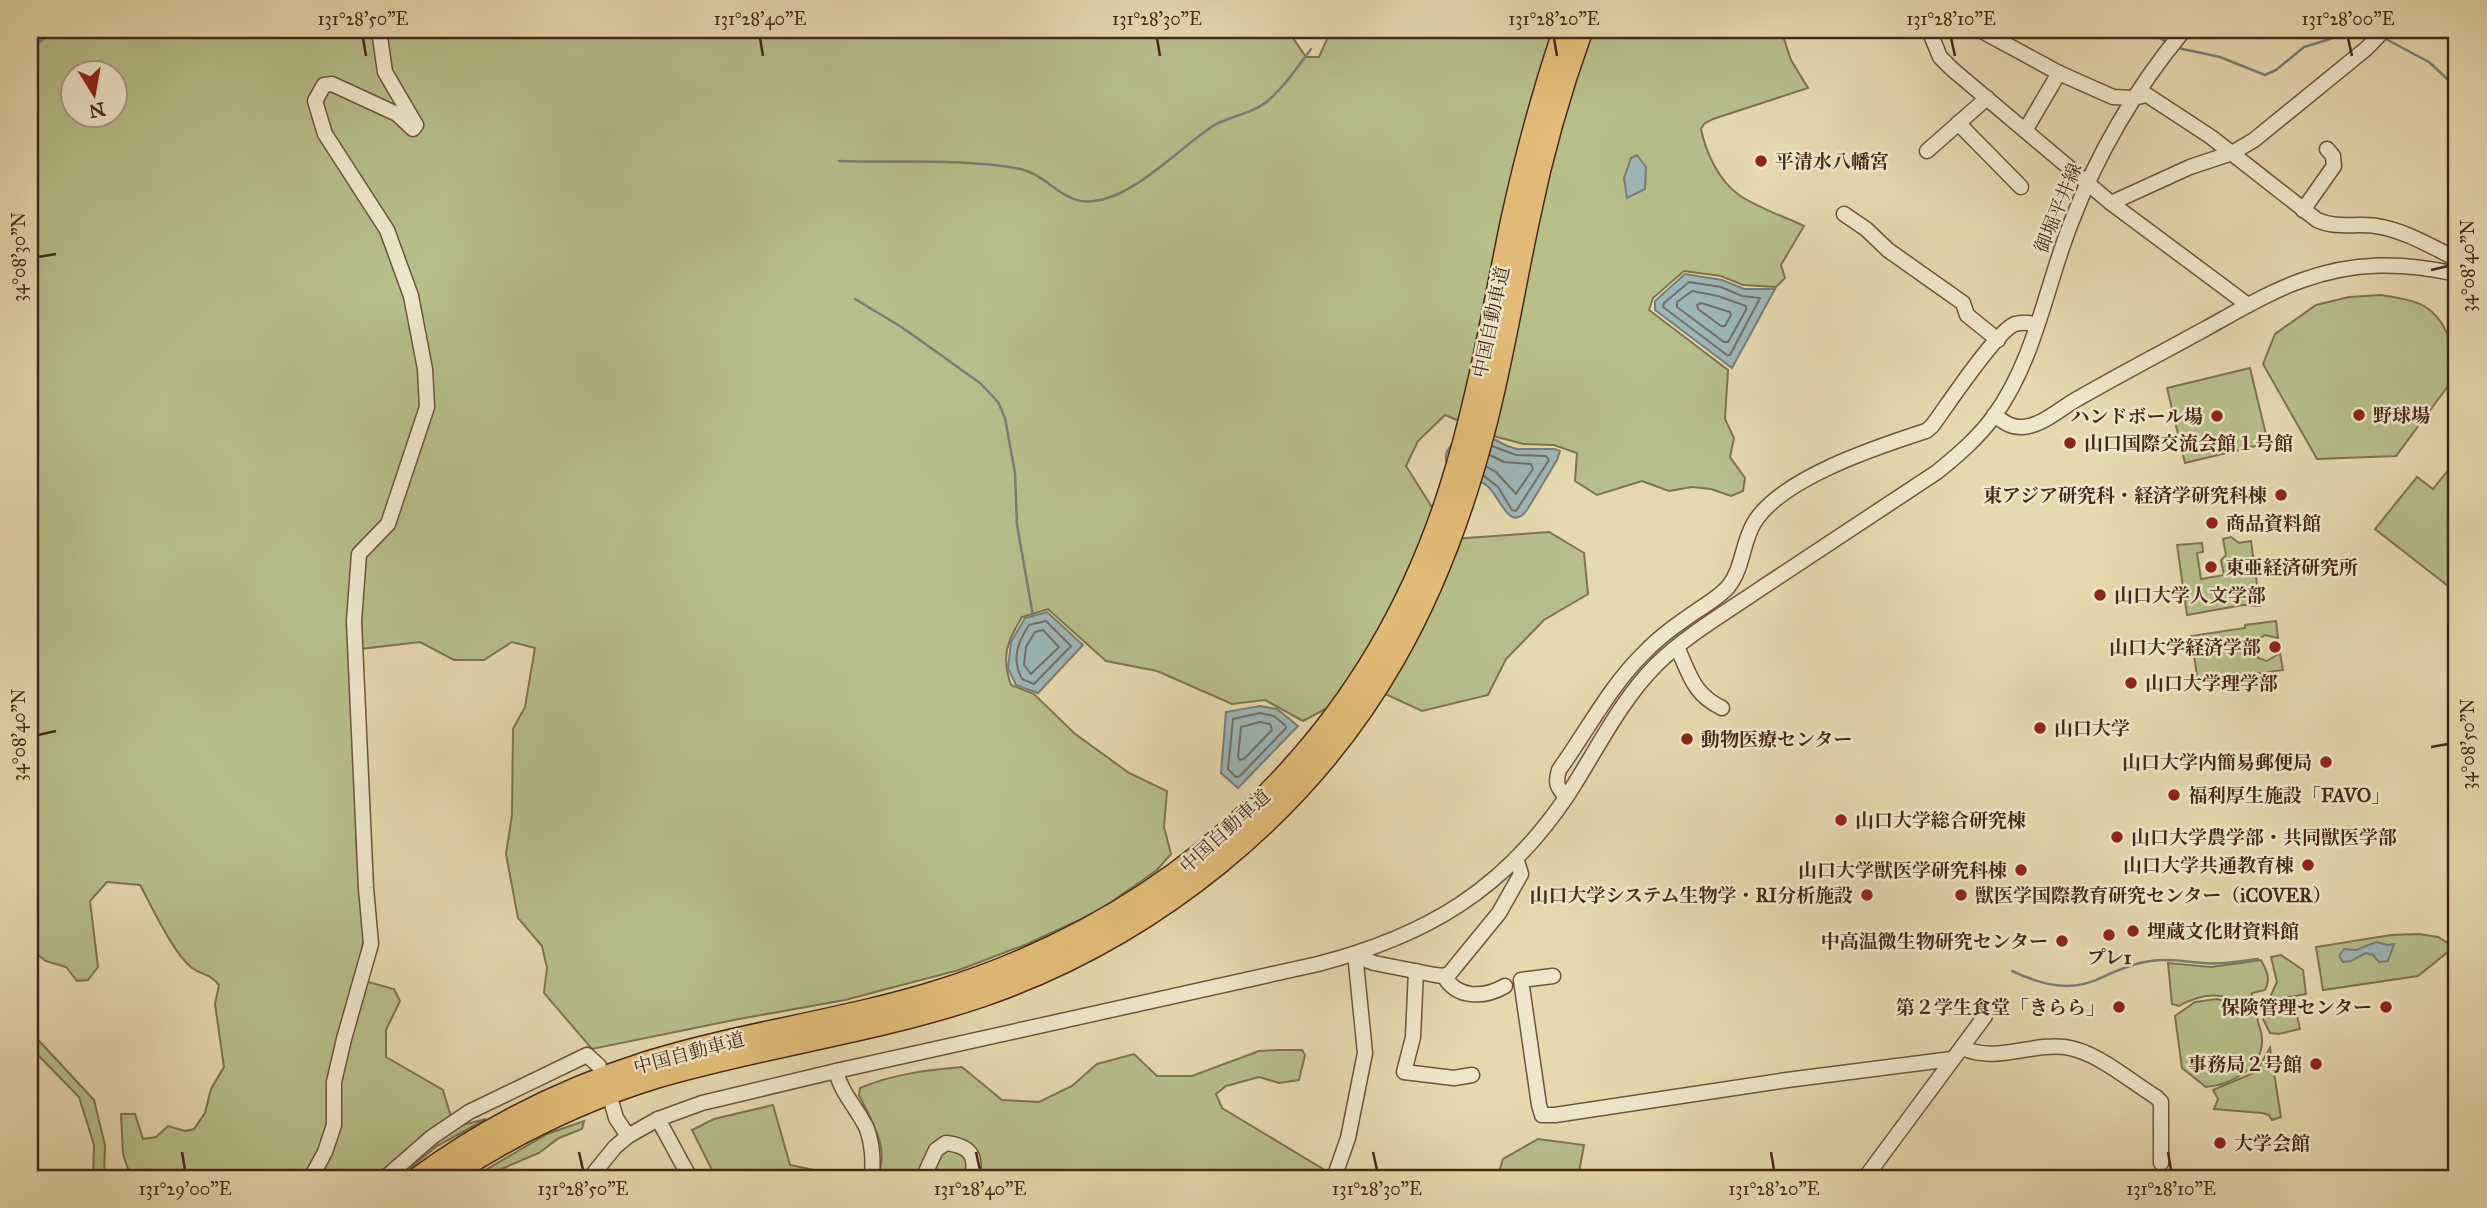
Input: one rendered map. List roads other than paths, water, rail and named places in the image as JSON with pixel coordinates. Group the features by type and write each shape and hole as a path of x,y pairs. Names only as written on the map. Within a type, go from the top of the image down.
{"highway":[{"name":"中国自動車道","path":"1478,423 1529,147 1564,30"},
{"name":"中国自動車道","path":"446,1178 497,1146 600,1096 709,1063 890,1022 982,996 1065,960 1104,941 1176,895 1227,856 1301,785 1382,679 1407,635 1440,565 1560,93 1582,30"},
{"name":"中国自動車道","path":"418,1178 486,1132 594,1082 647,1062 886,1006 975,979 1059,945 1139,900 1176,875 1224,836 1293,769 1320,737 1366,673 1406,601 1459,490"}],"street":[{"path":"311,1178 325,1152 334,1125 334,1082 372,944 366,888 355,658 354,621 359,554 388,524 427,407 425,369 411,296 387,230 325,134 314,101 324,85 332,84 397,114 413,129 415,120 385,72 379,30"},
{"path":"1929,30 1940,57 1987,98 2111,203 2248,305"},
{"path":"1980,30 2059,73 2113,97 2133,98 2147,95 2232,153 2303,211 2329,225 2389,229 2457,259"},
{"name":"御堀平井線","path":"590,1178 615,1147 628,1136 658,1119 702,1103 1358,955 1435,921 1487,884 1516,859 1566,797 1627,700 1658,663 1677,647 1937,472 1961,453 1994,415 2016,376 2037,325 2056,263 2088,182 2133,98 2184,30"},
{"path":"2111,203 2190,167 2232,153 2279,120 2380,34"},
{"path":"2026,130 2059,73"},
{"path":"1927,151 1987,98"},
{"path":"1958,123 2021,187"},
{"path":"2303,211 2334,166 2333,156 2327,149"},
{"path":"1844,215 1963,303 1967,315 1998,340"},
{"path":"1994,415 2010,426 2036,424 2078,398 2248,305 2302,280 2342,270 2399,265 2457,274"},
{"path":"1566,797 1556,783 1559,770 1617,685 1661,637 1720,595 1729,585 1736,573 1747,537 1768,504 1846,460 1870,449 1926,431 1933,426 1998,340 2015,324 2037,325"},
{"path":"1677,647 1697,691 1707,701 1722,708"},
{"path":"1334,1178 1349,1138 1365,1052 1356,963 1358,955 1374,963 1444,976 1459,964 1499,913 1521,874 1516,859"},
{"path":"1416,971 1413,1037 1404,1072 1454,1078 1472,1075"},
{"path":"1553,975 1521,980 1542,1115 1952,1059"},
{"path":"1444,976 1448,983 1469,995 1481,996 1505,986"},
{"path":"1865,1178 1984,1016"},
{"path":"1962,1048 1992,1055 2050,1046 2086,1052 2161,1102 2161,1163"},
{"path":"386,1178 432,1138 469,1112 587,1055 598,1066"},
{"path":"836,1071 839,1082 866,1128 873,1148 872,1178"},
{"path":"612,1104 616,1118 628,1136"},
{"path":"658,1119 690,1178"},
{"path":"923,1178 936,1150 946,1143 958,1144 969,1150 974,1160 972,1178"}],"water":[{"path":"1637,155 1646,167 1645,189 1627,198 1624,178 1631,158"},
{"path":"1685,274 1722,280 1744,289 1775,289 1732,368 1655,310 1655,301"},
{"path":"1459,437 1490,437 1517,449 1560,451 1527,510 1515,518 1505,510 1486,485 1450,471 1446,461 1447,452"},
{"path":"1047,612 1083,645 1038,693 1016,685 1008,668 1011,642 1025,618"},
{"path":"1260,706 1277,709 1298,726 1238,788 1221,773 1226,712"},
{"path":"2376,942 2394,944 2388,961 2379,962 2373,955 2366,953 2343,962 2339,956 2344,949 2356,950"}],"waterway":[{"path":"30,50 54,30"},
{"path":"2149,30 2166,42"},
{"path":"2178,48 2220,57 2265,75 2276,70 2304,47 2348,30"},
{"path":"2382,37 2429,62 2457,88"},
{"path":"839,161 952,162 1020,169 1036,175 1073,199 1098,200 1133,186 1213,126 1264,104 1281,88 1311,49"},
{"path":"855,299 903,328 980,383 998,402 1005,418 1015,473 1017,525 1033,616"},
{"path":"2012,971 2047,984 2070,986 2081,985 2151,961 2218,964 2258,959"}],"place":[{"name":"平清水八幡宮","path":"1761,161"},
{"name":"野球場","path":"2359,415"},
{"name":"ハンドボール場","path":"2217,416"},
{"name":"山口国際交流会館１号館","path":"2070,443"},
{"name":"東アジア研究科・経済学研究科棟","path":"2281,495"},
{"name":"商品資料館","path":"2212,523"},
{"name":"東亜経済研究所","path":"2211,567"},
{"name":"山口大学人文学部","path":"2100,595"},
{"name":"山口大学経済学部","path":"2275,647"},
{"name":"山口大学理学部","path":"2131,683"},
{"name":"山口大学","path":"2040,728"},
{"name":"動物医療センター","path":"1687,739"},
{"name":"山口大学内簡易郵便局","path":"2326,762"},
{"name":"福利厚生施設「FAVO」","path":"2174,795"},
{"name":"山口大学総合研究棟","path":"1841,820"},
{"name":"山口大学農学部・共同獣医学部","path":"2117,837"},
{"name":"山口大学共通教育棟","path":"2308,865"},
{"name":"山口大学獣医学研究科棟","path":"2021,870"},
{"name":"山口大学システム生物学・RI分析施設","path":"1867,895"},
{"name":"獣医学国際教育研究センター（iCOVER）","path":"1961,895"},
{"name":"埋蔵文化財資料館","path":"2133,931"},
{"name":"プレ1","path":"2109,935"},
{"name":"中高温微生物研究センター","path":"2062,941"},
{"name":"第２学生食堂「きらら」","path":"2119,1007"},
{"name":"保険管理センター","path":"2386,1007"},
{"name":"事務局２号館","path":"2316,1064"},
{"name":"大学会館","path":"2220,1143"}]}
